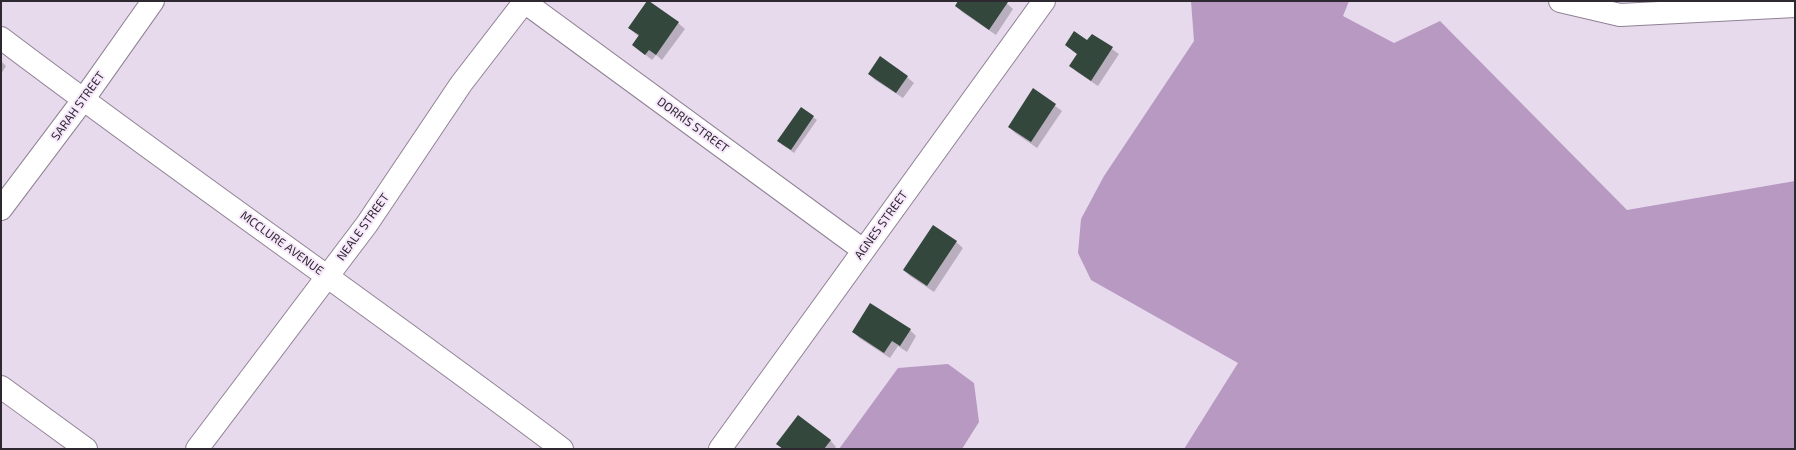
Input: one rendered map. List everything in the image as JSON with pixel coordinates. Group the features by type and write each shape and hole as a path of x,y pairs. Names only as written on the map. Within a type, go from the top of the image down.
{"street":[{"name":"SARAH STREET","path":"1,209 83,100 153,1"},
{"name":"DORRIS STREET","path":"524,1 862,250"},
{"name":"NEALE STREET","path":"197,449 367,224 461,84 524,1"},
{"name":"AGNES STREET","path":"720,449 862,250 1044,1"},
{"path":"1560,1 1620,15 1795,6"},
{"name":"MCCLURE AVENUE","path":"1,38 83,100 327,276 562,449"},
{"path":"1,387 86,449"}],"shaded area":[{"path":"1191,1 1349,1 1343,16 1394,43 1440,21 1627,210 1795,181 1795,449 1184,449 1238,363 1091,280 1078,253 1081,219 1104,176 1194,41"},
{"path":"948,364 974,383 979,422 962,449 839,449 898,368"}],"building":[{"path":"647,1 679,22 656,55 649,50 645,55 632,45 639,35 628,28"},
{"path":"958,1 1008,2 989,30 955,6"},
{"path":"1074,31 1087,40 1092,34 1113,47 1091,81 1069,66 1077,54 1065,45"},
{"path":"880,56 908,76 896,93 868,74"},
{"path":"1033,88 1056,104 1031,142 1008,127"},
{"path":"801,107 814,116 791,150 777,141"},
{"path":"933,225 957,241 927,286 903,270"},
{"path":"870,303 911,329 900,346 892,341 884,353 852,332"},
{"path":"798,415 831,440 824,449 783,449 776,444"}]}
